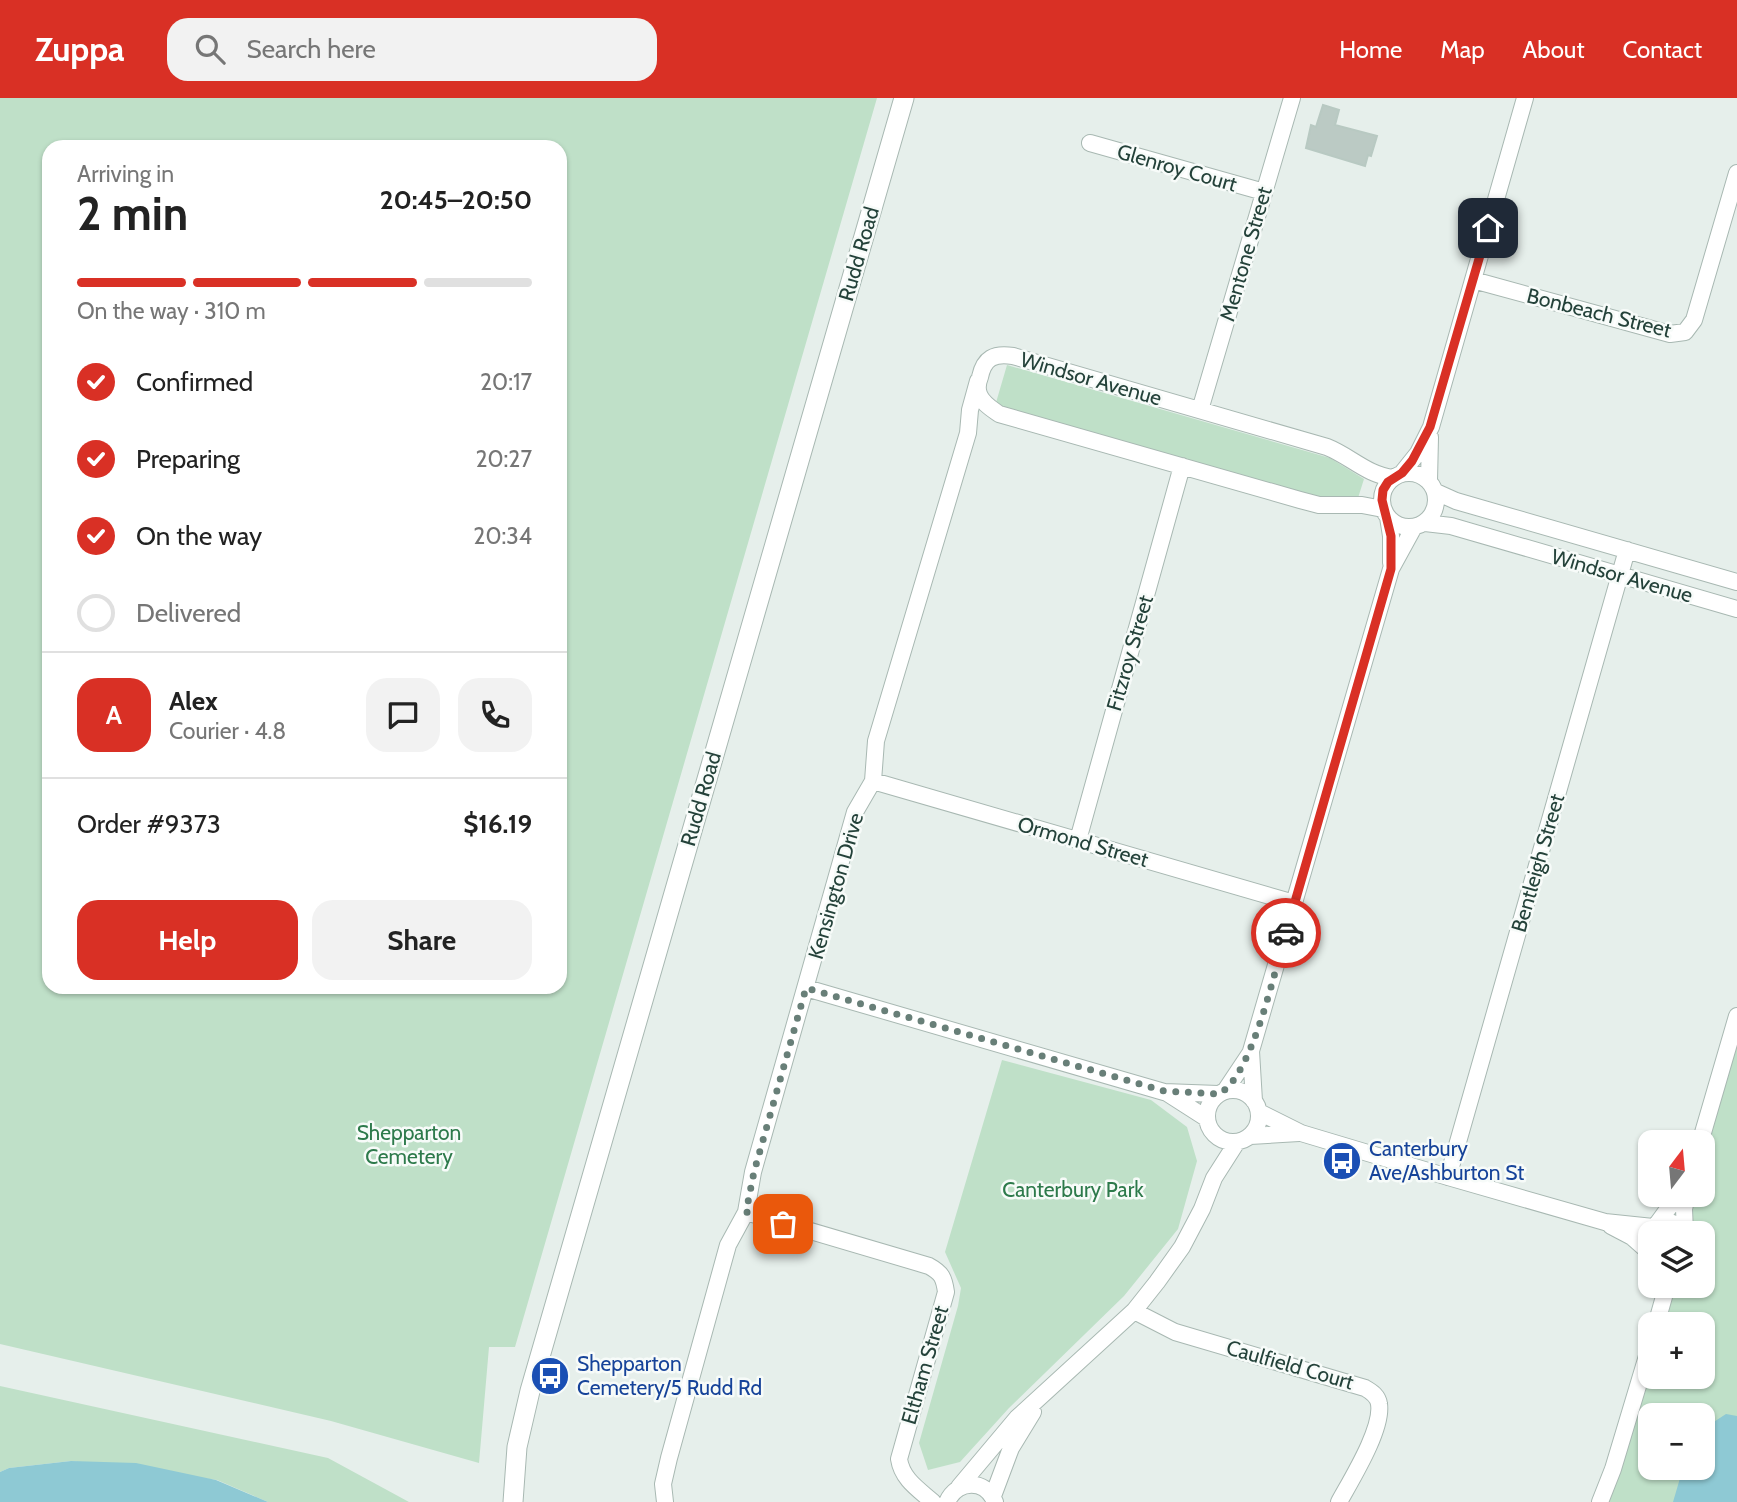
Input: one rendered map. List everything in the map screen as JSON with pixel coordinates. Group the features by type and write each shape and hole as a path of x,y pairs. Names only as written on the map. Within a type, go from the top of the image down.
{"street":[{"name":"Rudd Road","path":"513,1502 517,1447 530,1391 904,98"},
{"name":"Mentone Street","path":"1200,410 1292,98"},
{"path":"1214,1178 1214,1149 1207,1109 1251,1051 1391,569 1391,536 1383,490 1418,453 1430,427 1525,98"},
{"name":"Glenroy Court","path":"1090,143 1264,192"},
{"name":"Bonbeach Street","path":"1473,280 1670,334 1685,332 1694,320 1737,173"},
{"name":"Windsor Avenue","path":"978,381 983,365 990,357 1000,354 1326,446 1341,452 1367,471 1379,476 1398,476"},
{"path":"978,381 979,394 988,406 999,414 1319,505 1362,505 1386,513 1395,523 1419,525"},
{"name":"Kensington Drive","path":"665,1502 663,1484 669,1458 728,1245 746,1212 754,1172 855,812 873,781 876,741 968,433 970,410 978,381"},
{"path":"968,433 979,420 999,414"},
{"path":"1391,569 1419,525 1435,510 1437,501 1433,486 1430,427"},
{"name":"Fitzroy Street","path":"1078,840 1182,466"},
{"path":"1398,476 1421,475 1433,486"},
{"name":"Windsor Avenue","path":"1433,486 1456,501 1737,582"},
{"name":"Windsor Avenue","path":"1419,525 1451,526 1737,609"},
{"name":"Bentleigh Street","path":"1448,1177 1627,550"},
{"name":"Ormond Street","path":"873,781 1294,903"},
{"path":"806,988 1164,1091 1244,1092 1257,1107 1301,1133 1605,1222 1638,1225"},
{"path":"1704,1130 1737,1016"},
{"path":"953,1494 1000,1437 1134,1311 1182,1247 1202,1209 1214,1178 1259,1122 1251,1051"},
{"path":"1164,1091 1227,1142 1301,1133"},
{"name":"Eltham Street","path":"746,1212 929,1266 940,1272 946,1292 899,1459 906,1479 917,1487"},
{"path":"1605,1222 1638,1242"},
{"name":"Caulfield Court","path":"1134,1311 1175,1332 1365,1388 1374,1394 1379,1405 1376,1424 1367,1451 1339,1502"},
{"path":"1600,1502 1638,1386"},
{"path":"994,1499 1000,1473 1012,1448 1044,1396"},
{"path":"917,1487 953,1494 976,1484 989,1491 994,1499"},
{"path":"917,1487 933,1502"}],"green space":[{"name":"Shepparton Cemetery","path":"0,98 877,98 515,1347 489,1347 479,1463 331,1421 0,1344"},
{"path":"1007,365 1330,458 1364,479 1358,498 1318,498 995,406"},
{"path":"1737,1042 1737,1502 1601,1502 1638,1386 1638,1389 1715,1389 1715,1312 1660,1312 1664,1298 1715,1298 1715,1221 1685,1221 1689,1208 1715,1208 1715,1130 1711,1130"},
{"name":"Canterbury Park","path":"1002,1060 1151,1100 1187,1127 1197,1161 1178,1229 1124,1296 1009,1408 960,1462 928,1470 919,1443 961,1288 945,1252"},
{"path":"0,1386 328,1458 409,1502 268,1502 217,1480 71,1461 9,1468 0,1472"}],"water":[{"path":"1726,1414 1737,1416 1737,1502 1673,1502 1679,1480 1715,1480 1715,1421"},
{"path":"71,1461 136,1463 216,1480 268,1502 0,1502 0,1472 9,1468"}],"building":[{"path":"1323,105 1339,110 1335,125 1377,136 1365,166 1306,148 1311,125 1316,127"}],"way so far":[{"path":"783,1224 746,1212 748,1194 806,988 1164,1091 1218,1094 1225,1091 1251,1051 1286,933"}],"place":[{"name":"Canterbury Ave/Ashburton St","path":"1342,1161"},
{"name":"Shepparton Cemetery/5 Rudd Rd","path":"550,1376"}],"route":[{"path":"1286,933 1391,569 1391,536 1382,500 1383,490 1388,482 1402,473 1418,453 1430,427 1488,228"}]}
